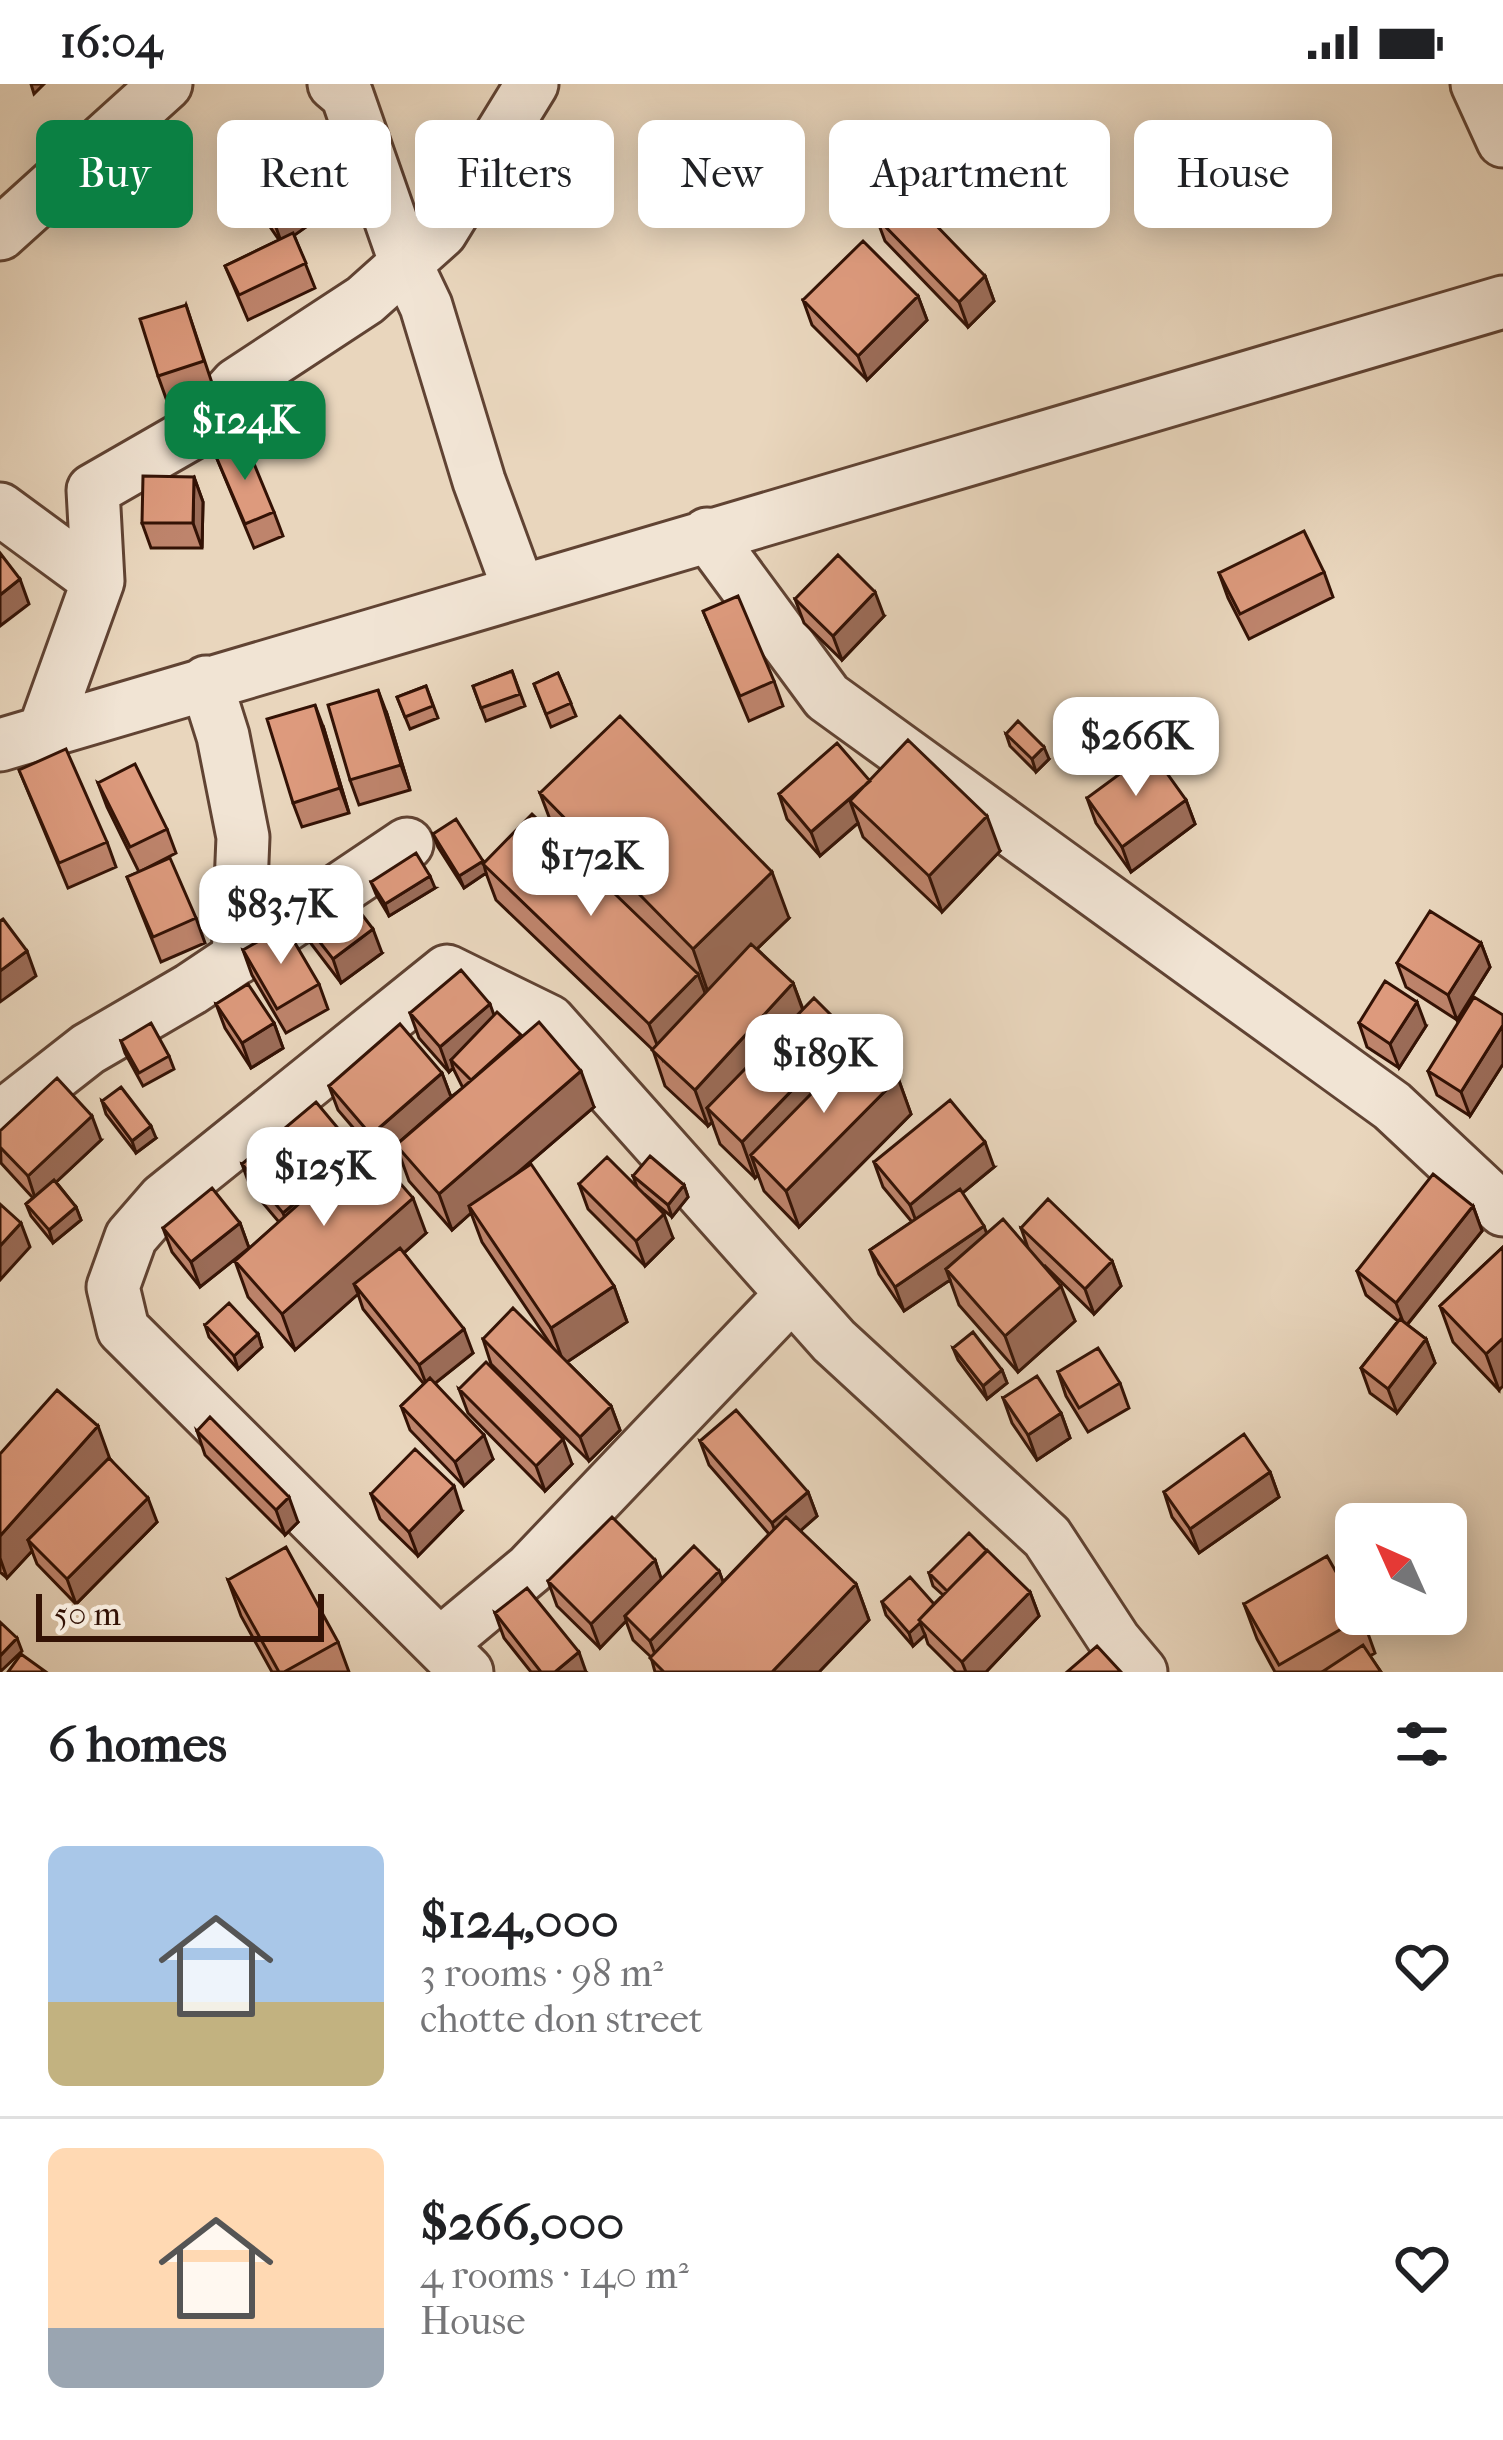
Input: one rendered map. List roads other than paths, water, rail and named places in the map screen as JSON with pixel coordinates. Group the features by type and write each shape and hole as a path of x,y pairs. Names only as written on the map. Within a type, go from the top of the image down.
{"street":[{"path":"0,234 166,84"},
{"path":"334,84 347,95 406,264 426,305 479,481 519,590"},
{"path":"22,738 98,581 93,490 194,432 237,384 365,300 441,232 532,84"},
{"path":"1477,84 1503,141"},
{"path":"22,738 1503,302"},
{"path":"0,509 98,581"},
{"path":"707,534 827,697 1392,1106 1503,1210"},
{"path":"206,682 223,736 243,837 238,958"},
{"path":"0,1118 88,1049 191,989 406,844"},
{"path":"792,1294 530,1569 453,1658 123,1329 113,1286 131,1237 164,1199 447,970 549,1022 834,1341 1047,1537 1114,1662"}]}
